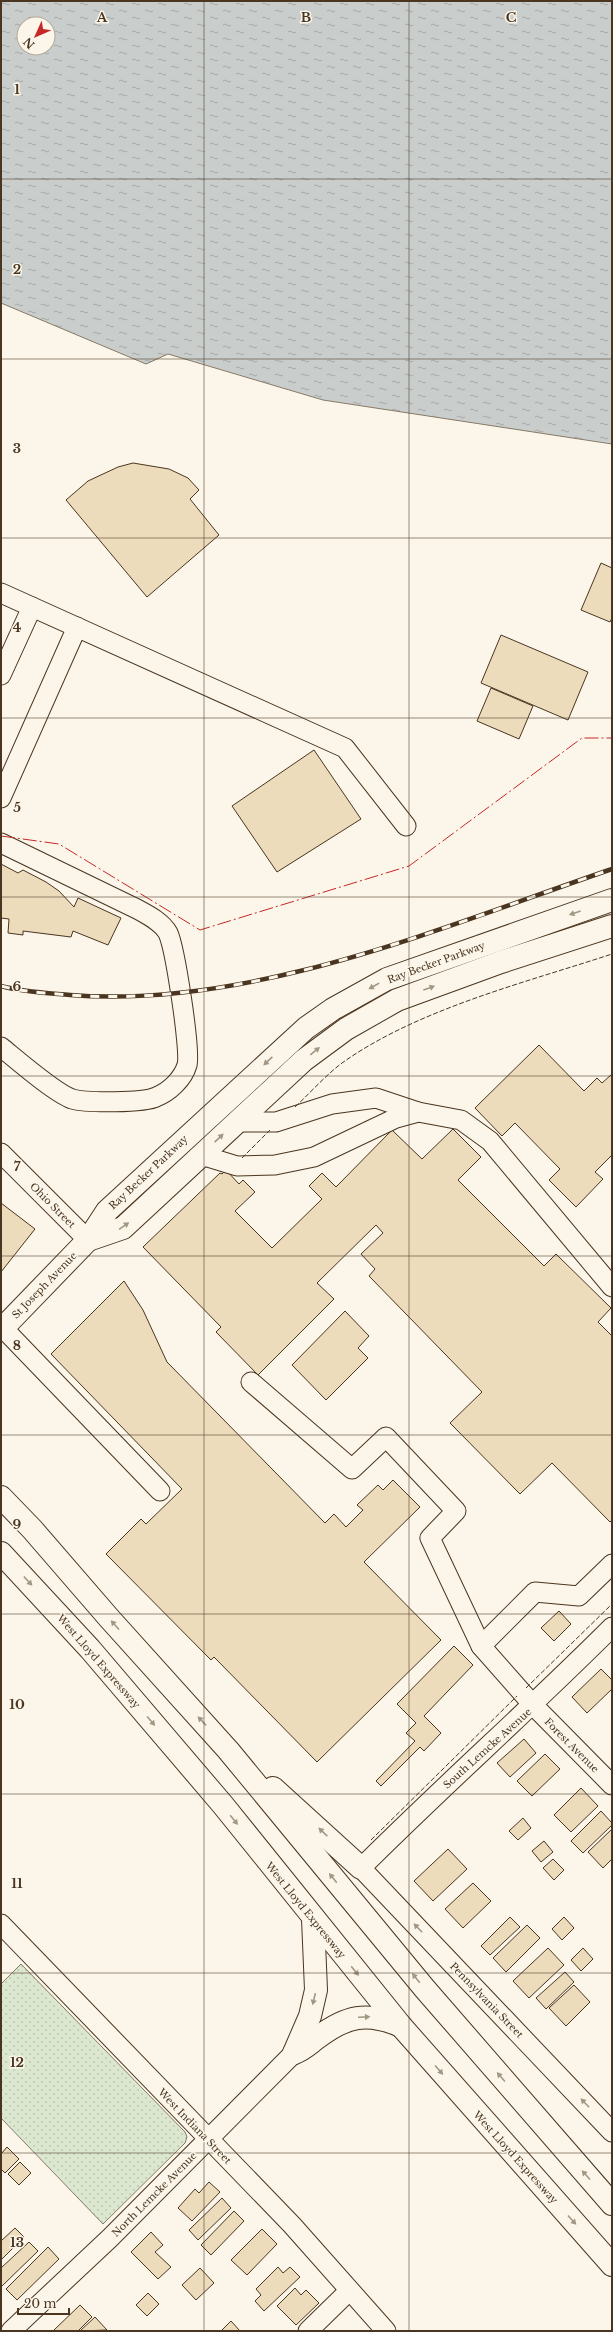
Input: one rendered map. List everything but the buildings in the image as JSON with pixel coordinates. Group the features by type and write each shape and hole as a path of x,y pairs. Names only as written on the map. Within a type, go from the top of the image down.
{"main road":[{"name":"Ray Becker Parkway","path":"88,1240 107,1211 289,1042 333,1009 387,979 410,970 612,900"},
{"path":"88,1240 122,1228 320,1046 346,1029 397,1000 612,926"},
{"name":"St Joseph Avenue","path":"2,1329 88,1240"},
{"path":"1,1497 32,1529 114,1624 228,1750 425,1989 612,2204"},
{"name":"West Lloyd Expressway","path":"1,1553 90,1649 222,1805 401,2026 612,2265"},
{"path":"228,1750 317,1826 361,1868"},
{"path":"294,2053 310,2016 316,1990 313,1919"},
{"path":"294,2053 303,2050 338,2023 352,2018 371,2017 387,2020 401,2026"}],"street":[{"path":"1,593 345,748 406,826"},
{"path":"1,675 32,607"},
{"path":"1,798 77,627"},
{"path":"1,843 137,909 154,919 168,933 182,998 187,1064 177,1083 156,1098 106,1103 72,1098 40,1078 1,1047"},
{"path":"237,1122 276,1122 332,1104 376,1098 418,1112 461,1120 490,1141 612,1287"},
{"path":"201,1155 237,1166 275,1165 314,1157 396,1118 418,1112"},
{"name":"Ohio Street","path":"1,1153 88,1240"},
{"path":"2,1329 160,1491"},
{"name":"Forest Avenue","path":"251,1382 352,1469 386,1436 456,1511 430,1538 481,1646 533,1705 612,1786"},
{"path":"481,1646 535,1592 579,1596 612,1564"},
{"name":"South Lemcke Avenue","path":"361,1868 447,1783 533,1705 612,1627"},
{"name":"Pennsylvania Street","path":"361,1868 612,2132"},
{"name":"West Indiana Street","path":"1,1924 208,2140 292,2225 386,2331"},
{"name":"North Lemcke Avenue","path":"11,2331 110,2238 294,2053"},
{"path":"308,2331 349,2291"},
{"path":"1,2324 8,2331"}],"green space":[{"path":"21,1964 185,2132 187,2137 185,2143 103,2224 1,2118 1,1984"}],"water":[{"path":"1,1 612,1 612,444 323,400 168,354 146,364 1,303"}],"railway":[{"path":"1,986 26,991 70,995 139,996 208,989 277,977 346,959 414,938 612,869"}],"fence":[{"path":"295,1107 342,1063 372,1044 404,1027 472,999 612,954"},
{"path":"242,1158 270,1130"},
{"path":"526,1688 612,1604"},
{"path":"371,1840 517,1696"}],"power":[{"path":"1,836 59,844 200,930 409,866 582,738 612,738"}]}
